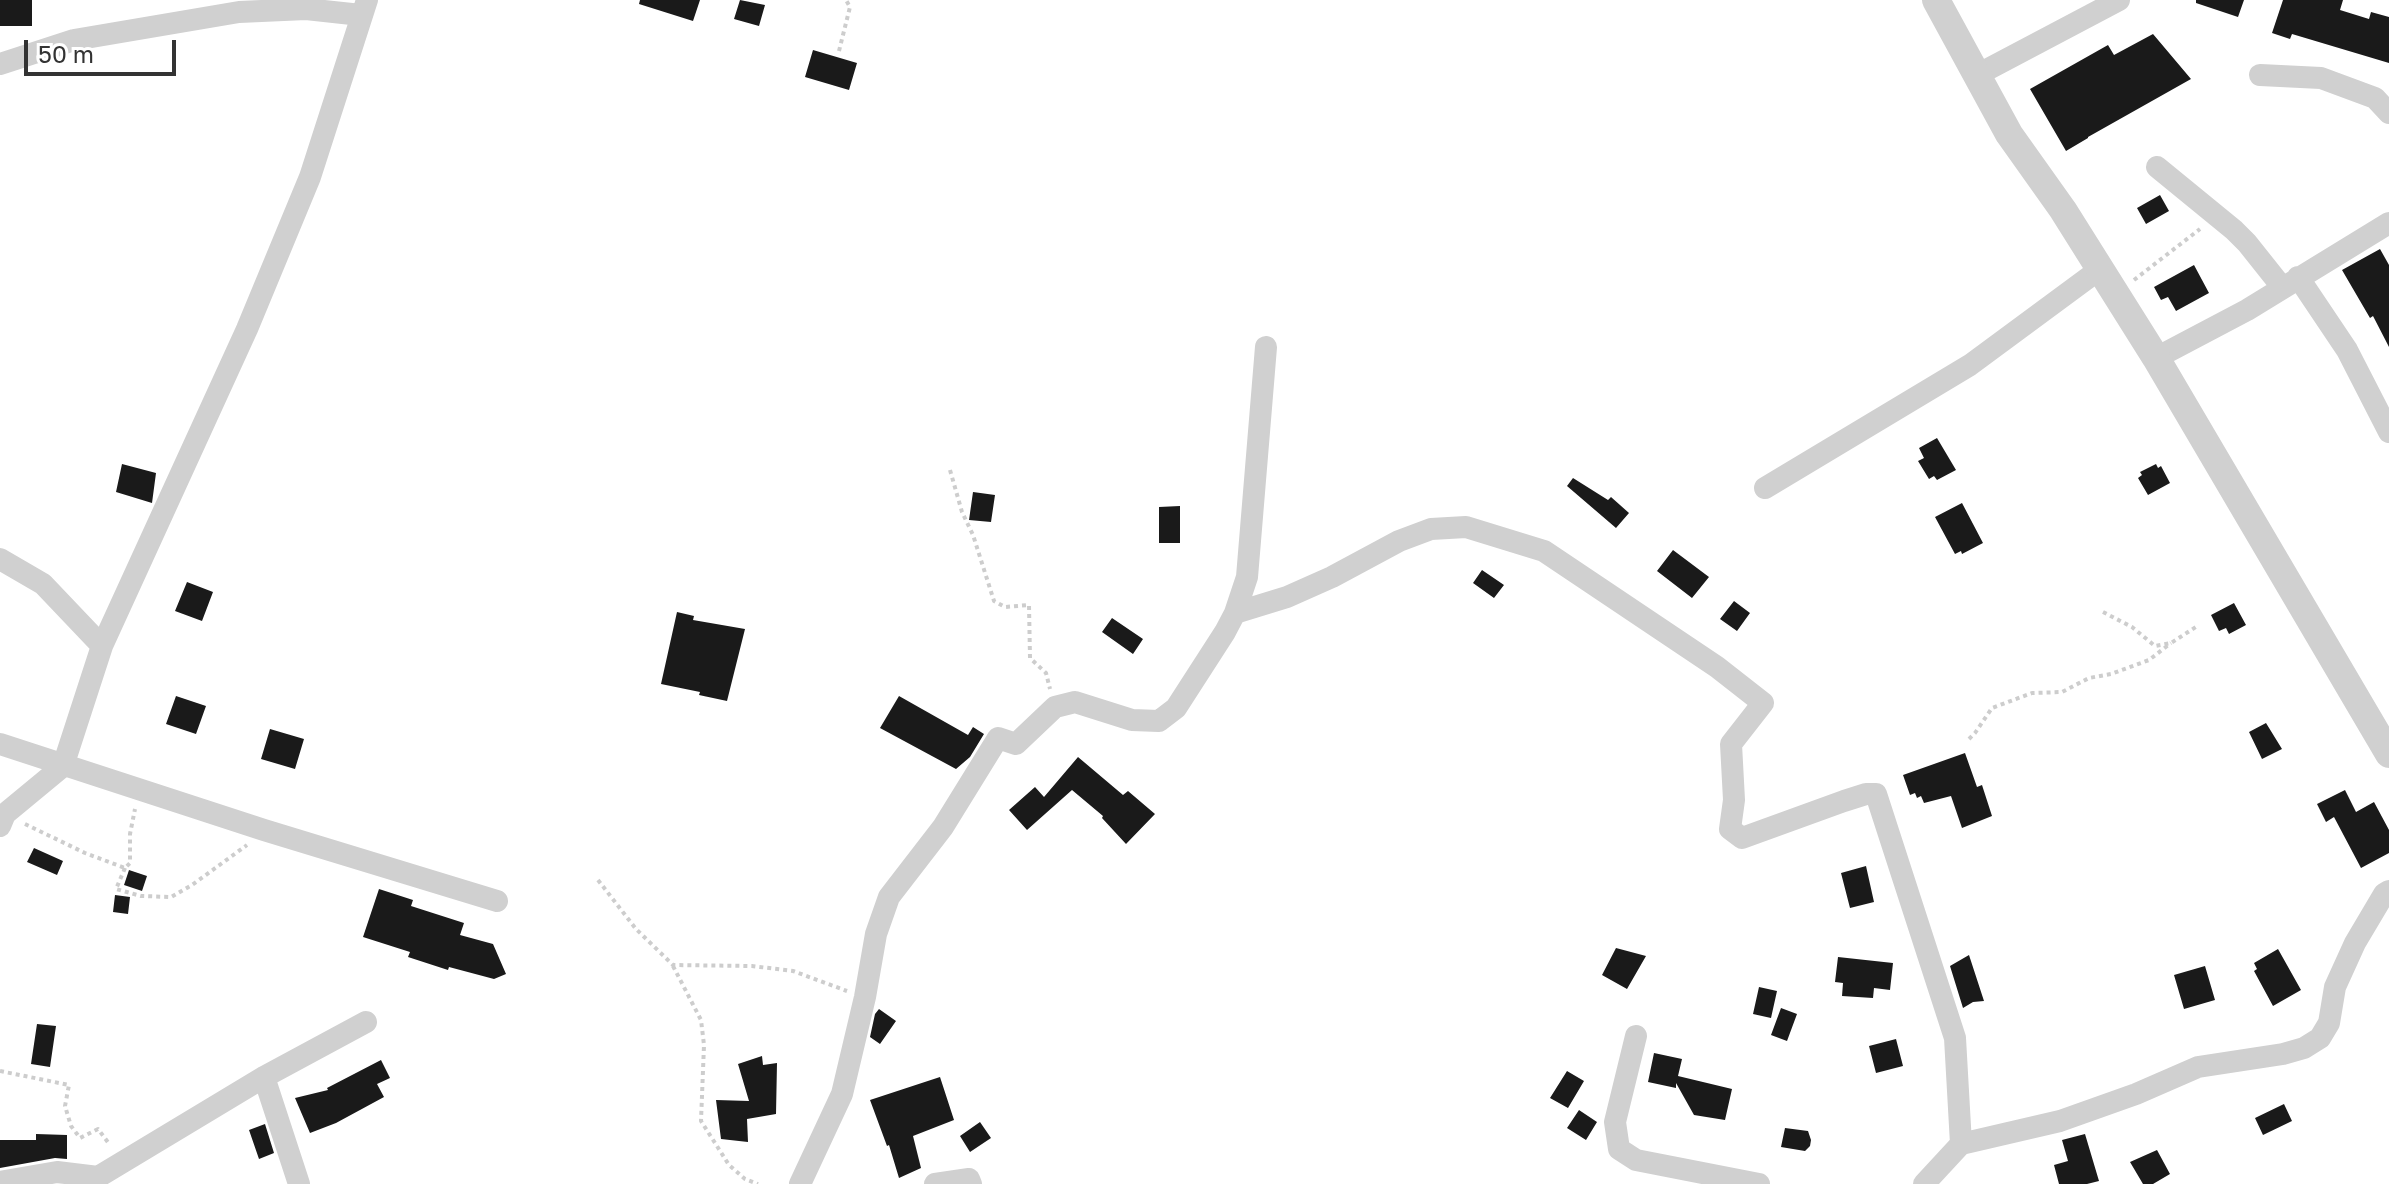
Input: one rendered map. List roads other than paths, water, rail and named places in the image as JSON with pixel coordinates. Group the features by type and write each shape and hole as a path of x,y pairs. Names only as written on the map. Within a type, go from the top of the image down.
{"street":[{"path":"1936,0 2009,134 2063,210 2156,358 2389,754"},
{"path":"1977,75 2119,0"},
{"path":"0,64 74,40 239,12 364,7 304,191 247,329 102,646 63,766 2,820"},
{"path":"2260,75 2321,78 2375,98 2389,113"},
{"path":"2157,167 2218,215 2290,282 2347,350 2389,432"},
{"path":"2156,358 2247,310 2389,223"},
{"path":"1765,488 1970,365 2100,269"},
{"path":"800,1184 842,1094 876,934 889,897 943,827 998,738 1016,744 1055,707 1075,702 1132,720 1159,721 1176,708 1235,613 1247,577 1266,347"},
{"path":"1235,613 1287,597 1399,541 1431,529 1466,527 1544,551 1717,667 1763,703 1731,744 1734,800 1730,829 1742,838 1844,801 1876,794 1955,1038 1961,1144"},
{"path":"0,559 43,584 102,646"},
{"path":"0,744 264,830 497,901"},
{"path":"1924,1184 1961,1144 2060,1121 2136,1094 2198,1067 2304,1048 2320,1038 2329,1023 2335,987 2355,943 2384,894 2389,891"},
{"path":"0,1182 57,1172 98,1177 264,1077 366,1022"},
{"path":"1636,1036 1615,1122 1619,1149 1636,1160 1759,1184"},
{"path":"264,1077 299,1184"},
{"path":"935,1184 969,1179 971,1184"}]}
